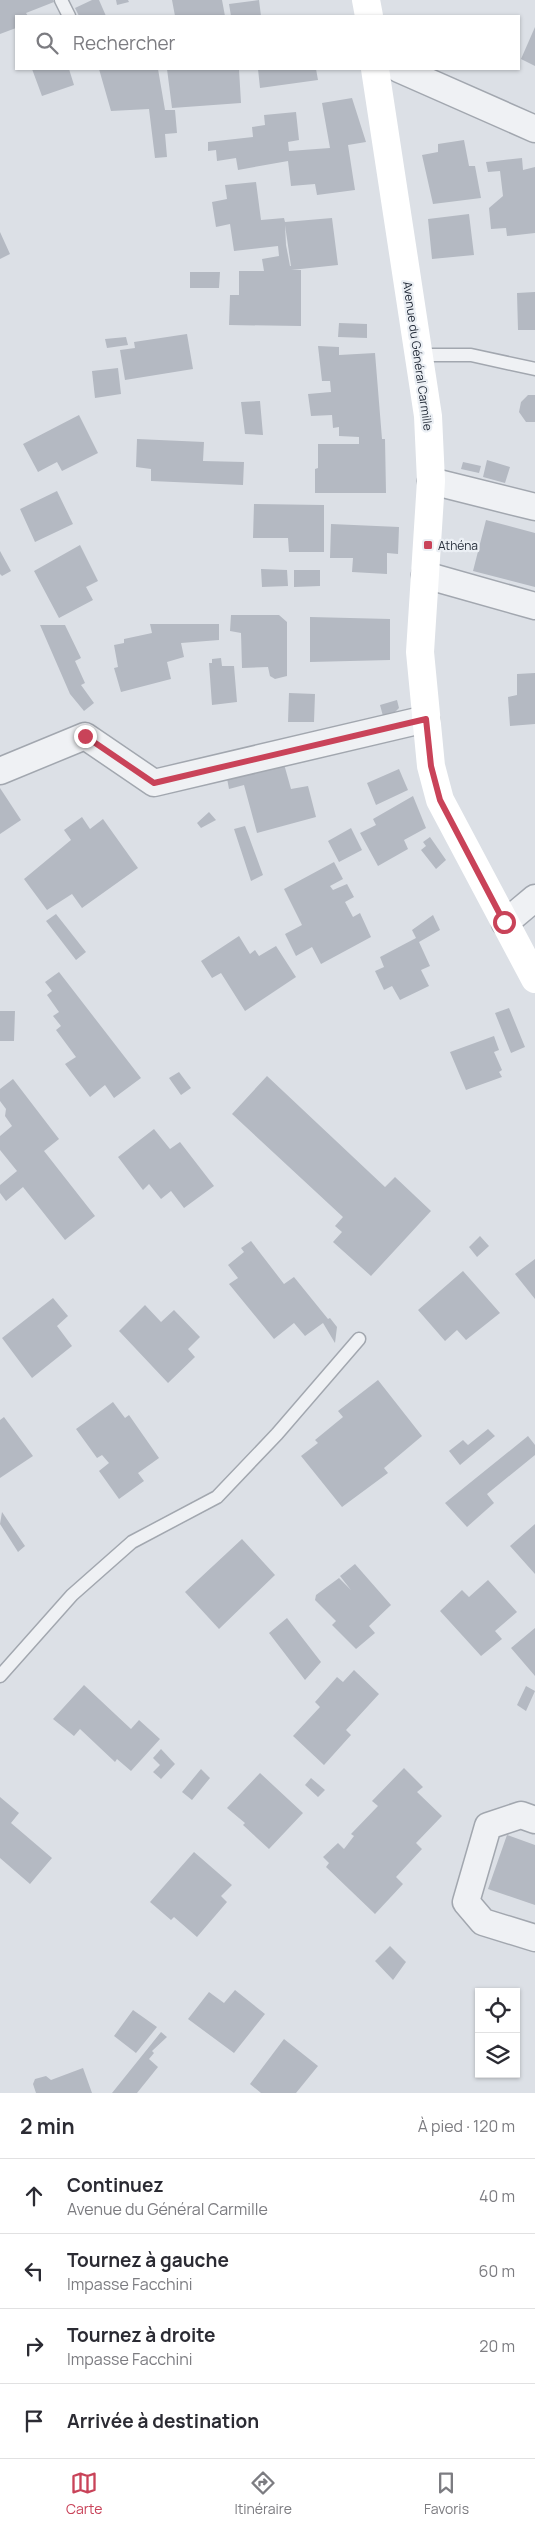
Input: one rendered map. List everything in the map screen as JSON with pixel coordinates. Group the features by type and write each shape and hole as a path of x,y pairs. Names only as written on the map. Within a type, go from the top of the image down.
{"street":[{"path":"366,0 368,15"},
{"name":"Avenue du Général Carmille","path":"375,70 428,416 431,480 420,652 431,766 440,800 535,979"},
{"path":"402,70 535,129"},
{"path":"431,480 535,507"},
{"path":"425,575 535,606"},
{"path":"0,771 85,736 154,783 426,719"},
{"path":"504,922 535,898"},
{"path":"535,1820 521,1816 488,1826 466,1902 483,1922 535,1938"}],"lane":[{"path":"61,0 68,15"},
{"path":"419,355 471,355 535,369"},
{"path":"0,1676 72,1595 132,1542 217,1496 277,1434 359,1339"}],"building":[{"path":"0,0 53,0 54,2 26,13 27,15 15,15 15,28 0,34"},
{"path":"92,0 99,0 106,15 78,15 75,8"},
{"path":"116,0 128,0 129,2 117,5"},
{"path":"172,0 222,0 225,15 175,15"},
{"path":"259,0 261,15 231,15 229,4"},
{"path":"535,27 535,66 521,59"},
{"path":"32,70 69,70 74,85 42,96"},
{"path":"99,70 158,70 165,110 175,110 177,133 165,134 167,157 155,158 149,109 111,111"},
{"path":"167,70 239,70 241,103 172,108"},
{"path":"258,70 316,70 318,80 260,88"},
{"path":"352,98 366,142 348,145 355,190 317,195 315,184 291,186 288,161 238,170 236,158 217,161 216,150 208,151 208,142 253,137 252,127 265,125 264,115 296,112 299,140 288,142 289,151 330,148 322,103"},
{"path":"464,140 469,166 475,166 481,198 433,204 422,155 438,152 438,144"},
{"path":"522,158 523,170 535,167 535,233 507,236 506,228 491,229 489,208 503,196 500,171 488,172 486,162"},
{"path":"256,182 261,220 284,218 285,222 332,218 338,265 291,270 301,270 301,326 229,325 230,295 239,295 239,271 264,271 262,259 279,256 278,246 234,251 230,224 216,227 212,202 227,199 225,185","holes":["285,225 291,266 286,245"]},
{"path":"469,214 474,255 432,259 428,219"},
{"path":"0,232 10,254 0,259"},
{"path":"190,272 220,272 219,288 190,288"},
{"path":"535,292 535,330 518,330 517,293"},
{"path":"339,323 367,324 367,338 338,337"},
{"path":"187,334 193,369 125,380 120,350 135,348 134,342"},
{"path":"126,337 128,345 107,348 105,339"},
{"path":"318,346 339,347 339,355 375,353 382,439 385,439 386,493 315,493 318,444 359,444 359,437 339,436 339,427 333,428 332,415 311,416 308,394 331,392 330,381 322,381"},
{"path":"118,368 121,394 95,398 92,371"},
{"path":"528,395 535,395 535,422 526,422 519,412 521,402"},
{"path":"260,401 263,435 245,434 241,402"},
{"path":"79,415 98,453 62,471 57,462 38,472 23,444"},
{"path":"137,439 204,442 203,461 244,462 243,485 151,481 151,469 136,467"},
{"path":"487,460 510,467 505,483 483,477"},
{"path":"463,462 481,466 479,473 461,469"},
{"path":"57,491 73,524 35,542 20,509"},
{"path":"254,504 324,505 324,552 289,552 288,538 253,538"},
{"path":"486,520 535,533 535,587 473,571"},
{"path":"331,524 399,527 398,554 387,553 387,574 352,572 353,558 330,558"},
{"path":"80,545 98,581 86,587 93,600 59,618 34,571"},
{"path":"0,551 11,571 2,576 0,574"},
{"path":"261,569 287,570 288,586 262,587"},
{"path":"294,570 320,570 320,586 294,587"},
{"path":"231,615 279,615 287,622 287,676 275,679 270,676 268,667 242,668 241,633 230,631"},
{"path":"310,617 390,619 390,660 310,662"},
{"path":"150,624 219,624 219,640 181,643 184,657 167,662 171,679 121,692 114,668 118,667 114,645 124,643 124,639 152,633"},
{"path":"40,625 65,625 81,658 75,661 85,683 81,685 94,703 84,711 70,694"},
{"path":"221,658 222,666 234,666 237,702 212,705 209,663 212,663 212,659"},
{"path":"535,673 535,724 510,726 508,697 517,695 517,674"},
{"path":"289,693 315,694 314,722 288,722"},
{"path":"397,700 399,708 393,714 383,716 380,705"},
{"path":"284,764 291,789 308,786 316,817 257,833 244,785 229,789 226,773"},
{"path":"399,769 408,790 376,805 367,783"},
{"path":"0,788 21,820 0,834"},
{"path":"413,796 426,828 404,840 408,849 378,866 360,833 376,825 373,819"},
{"path":"209,812 216,820 201,828 197,823"},
{"path":"82,817 90,829 103,819 138,868 82,908 72,894 47,910 24,879 71,840 64,830"},
{"path":"245,826 263,875 251,881 234,829"},
{"path":"351,828 362,850 339,862 328,841"},
{"path":"430,837 446,860 436,869 421,850 426,846 423,842"},
{"path":"334,862 343,879 330,886 333,890 347,884 354,897 345,902 353,917 360,913 371,937 321,964 312,947 296,956 285,934 302,925 284,889"},
{"path":"56,914 86,952 76,960 46,921"},
{"path":"433,915 440,930 419,942 430,966 421,970 429,986 400,1000 392,986 384,990 375,971 384,967 380,957 416,938 412,930"},
{"path":"239,936 250,954 255,950 259,956 276,946 296,977 245,1011 221,973 212,978 201,961"},
{"path":"59,972 141,1078 114,1098 105,1085 90,1097 65,1064 76,1057 56,1030 61,1026 53,1016 59,1012 47,995 52,991 45,982"},
{"path":"509,1008 525,1047 511,1053 495,1013"},
{"path":"0,1011 15,1011 14,1041 0,1041"},
{"path":"494,1036 499,1050 494,1052 502,1070 499,1072 502,1077 466,1090 450,1052"},
{"path":"179,1072 191,1088 181,1095 169,1078"},
{"path":"267,1076 385,1187 395,1177 431,1211 371,1276 333,1242 342,1232 335,1226 343,1217 232,1114"},
{"path":"13,1079 59,1139 44,1151 95,1216 65,1240 23,1187 6,1201 0,1193 0,1185 17,1171 0,1150 0,1136 12,1126 5,1116 6,1109 0,1101 0,1089"},
{"path":"154,1129 170,1149 180,1142 214,1186 184,1208 171,1191 161,1199 149,1184 143,1190 118,1157"},
{"path":"480,1236 489,1246 477,1257 469,1247"},
{"path":"251,1241 284,1284 294,1277 328,1319 330,1318 337,1327 335,1343 323,1323 305,1336 294,1323 274,1339 229,1284 238,1278 228,1265 244,1252 241,1248"},
{"path":"535,1259 535,1299 515,1274"},
{"path":"463,1271 500,1313 466,1340 457,1330 445,1341 418,1310"},
{"path":"53,1298 68,1316 57,1326 72,1346 32,1378 2,1338"},
{"path":"145,1305 161,1322 174,1310 200,1337 188,1349 195,1357 168,1383 119,1331"},
{"path":"378,1380 422,1436 384,1468 388,1473 342,1507 301,1456 318,1443 315,1440 343,1417 338,1411"},
{"path":"113,1402 125,1418 129,1415 159,1458 138,1473 144,1481 119,1499 99,1471 109,1463 102,1455 97,1458 76,1429"},
{"path":"4,1417 33,1456 0,1478 0,1420"},
{"path":"488,1429 495,1436 460,1465 449,1451 463,1440 468,1445"},
{"path":"528,1436 535,1445 535,1455 487,1494 494,1503 467,1527 445,1503"},
{"path":"2,1512 25,1546 18,1552 0,1524"},
{"path":"535,1524 535,1574 510,1546"},
{"path":"242,1539 275,1575 219,1629 185,1592"},
{"path":"355,1564 391,1605 369,1626 375,1633 356,1649 332,1625 336,1621 315,1600 316,1595 339,1578 351,1590 340,1576"},
{"path":"488,1580 517,1612 495,1631 502,1639 481,1656 440,1611 462,1590 469,1597"},
{"path":"287,1618 321,1662 305,1680 269,1633"},
{"path":"535,1628 535,1676 511,1648"},
{"path":"354,1670 379,1694 346,1730 351,1735 324,1765 293,1736 320,1707 315,1702 337,1677 343,1682"},
{"path":"84,1685 131,1729 139,1720 160,1739 131,1771 117,1759 115,1762 80,1729 74,1736 53,1719"},
{"path":"526,1686 535,1691 526,1711 517,1705"},
{"path":"161,1749 175,1764 161,1779 153,1772 160,1765 153,1758"},
{"path":"404,1768 423,1787 417,1792 442,1816 416,1843 422,1849 396,1877 403,1884 375,1914 326,1867 329,1863 323,1857 338,1843 344,1849 354,1836 351,1834 378,1806 372,1801"},
{"path":"201,1769 210,1778 192,1800 182,1792"},
{"path":"260,1773 303,1813 269,1849 243,1825 245,1823 227,1808"},
{"path":"311,1778 325,1790 318,1797 305,1785"},
{"path":"0,1797 19,1813 11,1823 52,1858 30,1884 0,1858"},
{"path":"507,1835 535,1845 535,1905 488,1889"},
{"path":"194,1852 232,1885 221,1896 227,1902 197,1937 174,1917 171,1920 150,1902"},
{"path":"390,1946 406,1962 393,1980 375,1961"},
{"path":"235,1990 265,2014 234,2053 188,2019 209,1992 224,2003"},
{"path":"133,2010 157,2027 136,2053 114,2036"},
{"path":"161,2032 167,2037 152,2051 154,2053 149,2059 158,2067 137,2093 112,2093"},
{"path":"284,2039 318,2066 296,2093 261,2093 250,2084"},
{"path":"83,2068 92,2093 36,2093 33,2084 35,2079 46,2076 51,2080"}],"place":[{"name":"Athéna","path":"428,545"}],"route":[{"path":"85,736 154,783 426,719 431,766 440,800 504,922"}]}
